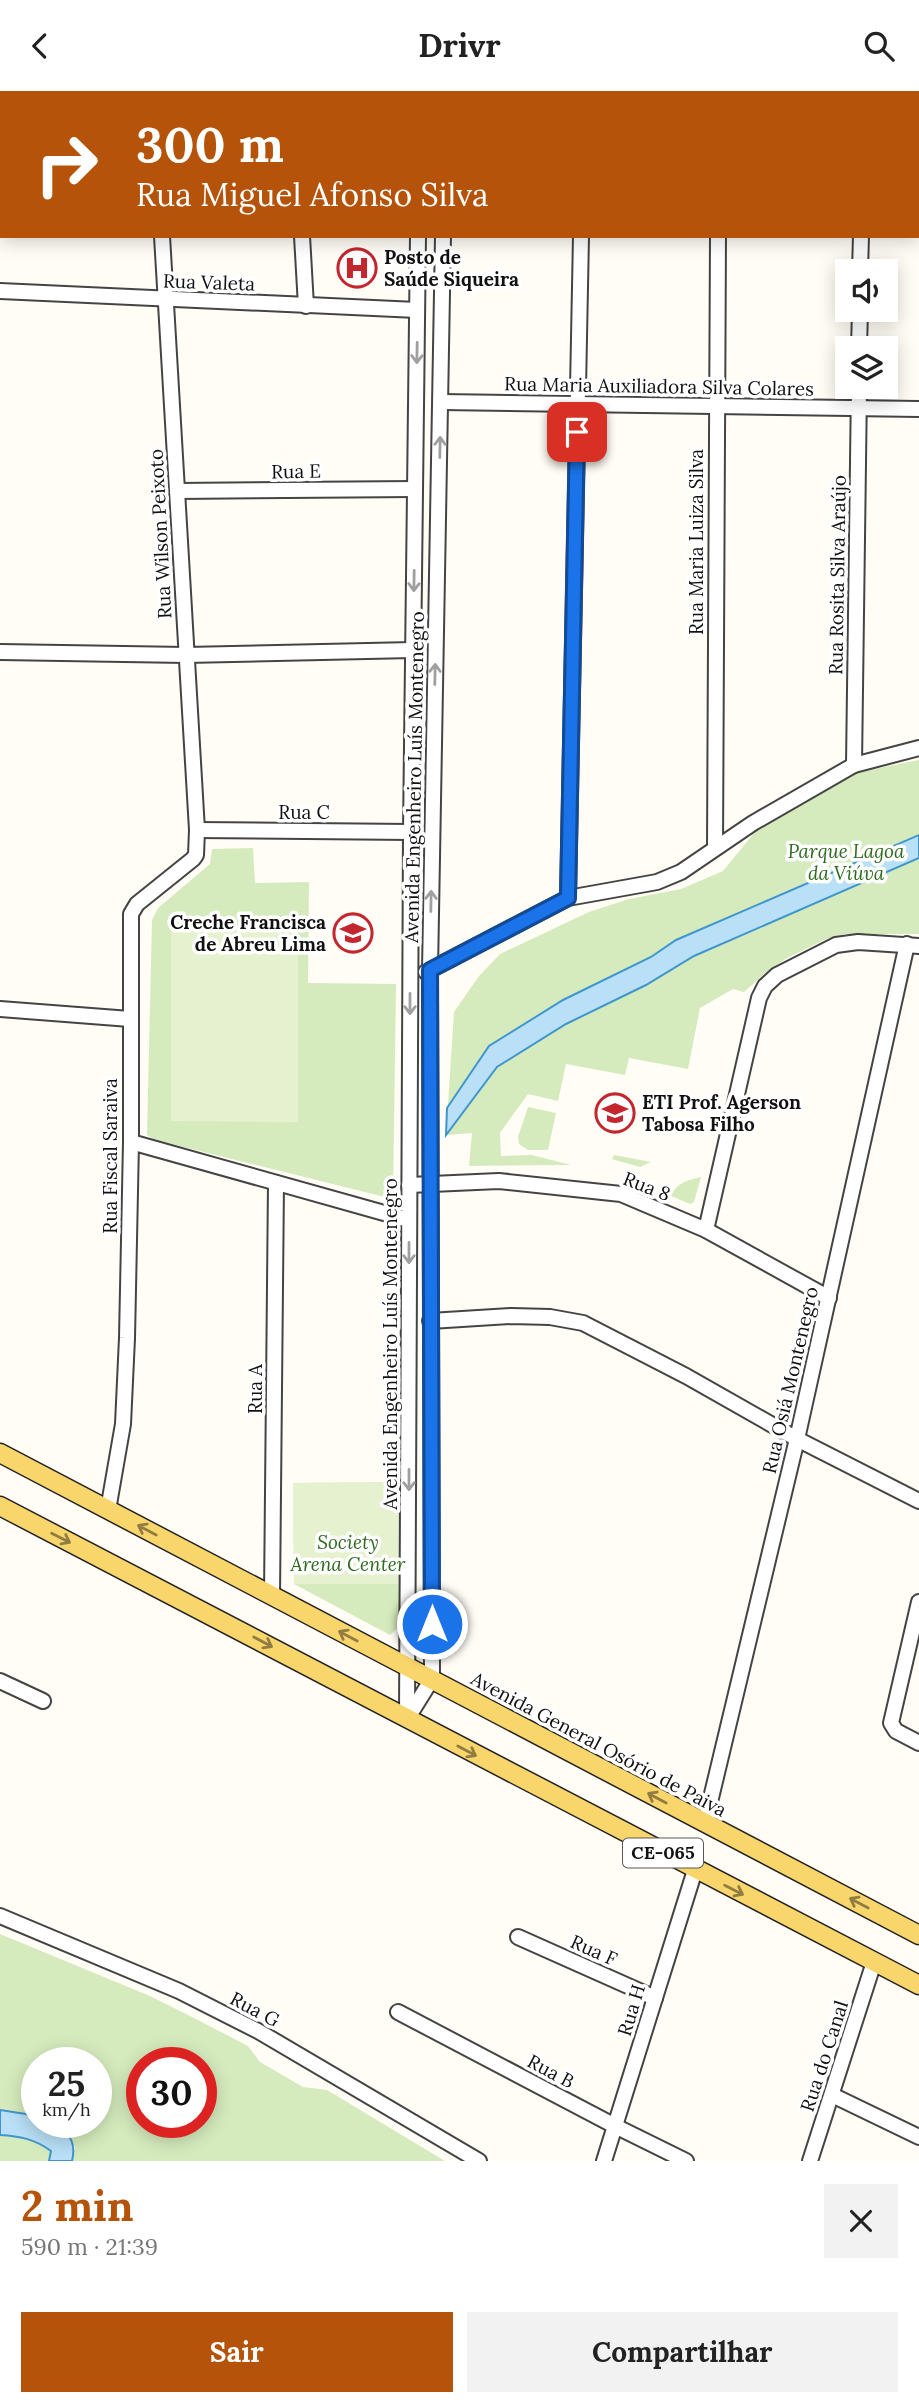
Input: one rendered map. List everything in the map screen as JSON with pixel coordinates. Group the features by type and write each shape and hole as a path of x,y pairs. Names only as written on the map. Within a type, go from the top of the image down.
{"main road":[{"name":"Avenida General Osório de Paiva","path":"0,1453 919,1935"},
{"name":"CE-065","path":"0,1506 919,1986"}],"street":[{"name":"Rua Wilson Peixoto","path":"162,238 197,830"},
{"path":"302,238 306,306"},
{"name":"Avenida Engenheiro Luís Montenegro","path":"407,1719 411,832 418,238"},
{"name":"Avenida Engenheiro Luís Montenegro","path":"432,1679 430,970 443,238"},
{"path":"568,898 581,238"},
{"name":"Rua Maria Luiza Silva","path":"715,848 718,238"},
{"path":"860,259 861,238"},
{"name":"Rua Valeta","path":"0,291 417,310"},
{"name":"Rua Rosita Silva Araújo","path":"854,765 859,399"},
{"name":"Rua Maria Auxiliadora Silva Colares","path":"440,403 919,409"},
{"name":"Rua E","path":"177,491 415,489"},
{"path":"414,617 436,617"},
{"path":"0,652 186,655 413,650"},
{"path":"410,979 568,898 657,882 681,872 753,823 854,765 919,748"},
{"name":"Rua C","path":"197,830 411,832"},
{"name":"Rua Fiscal Saraiva","path":"108,1510 123,1424 131,1142 133,909 193,859 196,855 197,830"},
{"path":"706,1230 759,998 765,986 777,975 836,945 858,942 913,945"},
{"name":"Rua Osiá Montenegro","path":"705,1823 913,945"},
{"path":"0,1009 130,1019"},
{"path":"131,1142 409,1220"},
{"name":"Rua 8","path":"409,1185 499,1181 621,1194 706,1230 829,1298"},
{"name":"Rua A","path":"272,1595 276,1183"},
{"path":"430,1321 511,1316 550,1317 583,1323 686,1376 797,1439 919,1501"},
{"path":"919,1602 891,1720 896,1731 919,1743"},
{"path":"407,1719 432,1679"},
{"path":"0,1681 43,1701"},
{"name":"Rua H","path":"604,2161 695,1870"},
{"name":"Rua G","path":"0,1916 179,1991 258,2031 479,2161"},
{"name":"Rua F","path":"518,1937 655,1998"},
{"name":"Rua do Canal","path":"810,2161 874,1962"},
{"name":"Rua B","path":"398,2012 686,2161"},
{"path":"832,2095 919,2137"}],"green space":[{"name":"Parque Lagoa da Viúva","path":"919,760 919,934 845,934 826,939 787,958 744,992 733,989 700,1008 688,1069 629,1058 625,1075 566,1064 558,1101 528,1094 500,1133 501,1156 532,1155 571,1165 469,1166 472,1133 446,1135 454,1012 479,976 500,954 589,912 629,899 681,889 723,871 759,827 859,772"},
{"path":"253,848 255,883 309,882 308,983 396,984 393,1199 155,1140 147,1135 152,920 158,908 210,864 212,849"},
{"path":"171,926 298,926 298,1122 171,1121"},
{"path":"528,1107 556,1113 548,1150 528,1150 519,1144 518,1137"},
{"path":"614,1155 651,1162 640,1167 612,1159"},
{"path":"701,1177 694,1202 690,1204 671,1196 679,1185"},
{"name":"Society Arena Center","path":"401,1482 400,1626 390,1635 294,1584 293,1483"},
{"name":"Society Arena Center","path":"401,1482 401,1584 294,1584 293,1483"},
{"path":"0,1934 150,1996 198,2020 248,2046 260,2062 303,2087 327,2090 445,2161 72,2161 75,2147 67,2138 112,2138 112,2047 21,2047 21,2113 0,2110"},
{"path":"0,2135 27,2139 51,2151 49,2161 0,2161"}],"water":[{"path":"919,835 919,858 694,956 646,985 566,1024 497,1067 446,1135 447,1108 489,1046 563,1000 651,957 676,940"},
{"path":"0,2110 21,2113 21,2137 0,2135"},
{"path":"23,2138 70,2138 73,2145 72,2161 49,2161 51,2151"}],"place":[{"name":"Posto de Saúde Siqueira","path":"357,268"},
{"name":"Creche Francisca de Abreu Lima","path":"353,933"},
{"name":"ETI Prof. Agerson Tabosa Filho","path":"615,1113"}],"route":[{"path":"432,1624 430,970 568,898 577,432"}]}
